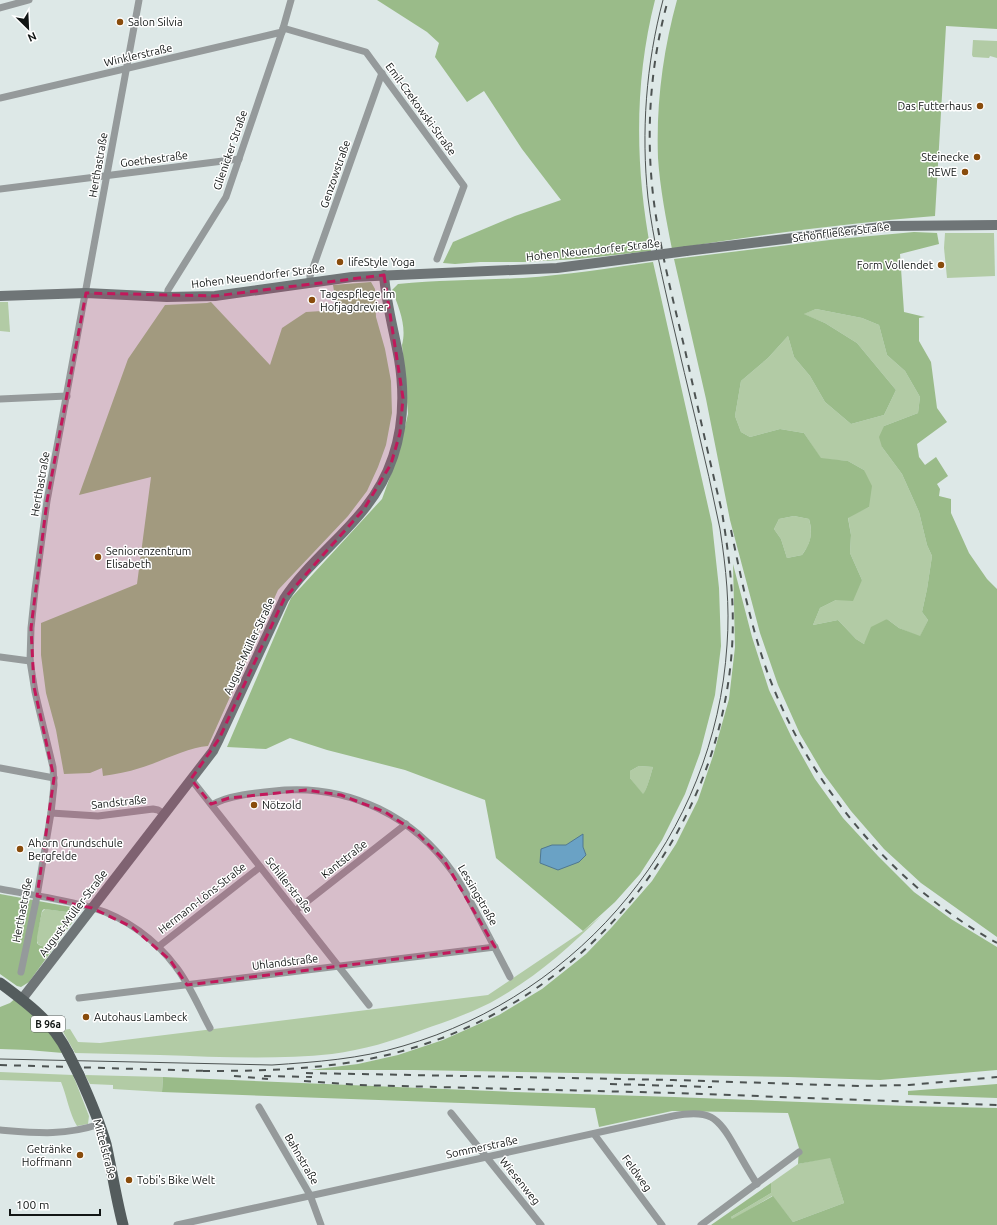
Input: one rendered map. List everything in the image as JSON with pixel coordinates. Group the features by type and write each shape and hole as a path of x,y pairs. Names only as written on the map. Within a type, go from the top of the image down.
{"main road":[{"name":"Schönfließer Straße","path":"686,251 890,226 997,225"},
{"name":"Hohen Neuendorfer Straße","path":"0,296 86,293 167,297 214,296 352,277 437,272 557,268 686,251"},
{"name":"August-Müller-Straße","path":"22,999 213,750 284,598 364,509 382,483 391,464 400,433 404,398 399,359 387,299 384,275"},
{"name":"B 96a","path":"0,983 22,999"},
{"name":"Mittelstraße","path":"22,999 36,1011 61,1040 79,1075 100,1124 123,1225"}],"street":[{"path":"0,8 29,0"},
{"name":"Herthastraße","path":"21,972 37,896 51,812 54,778 51,756 35,692 30,660 32,621 47,501 139,0"},
{"name":"Glienicker Straße","path":"167,297 168,290 224,202 291,0"},
{"name":"Winklerstraße","path":"0,98 282,30"},
{"name":"Emil-Czekowski-Straße","path":"282,30 366,52 464,186 437,259"},
{"name":"Genzowstraße","path":"310,282 310,276 382,73"},
{"name":"Goethestraße","path":"0,189 239,159"},
{"path":"0,399 67,396"},
{"path":"0,657 30,660"},
{"path":"0,768 54,778"},
{"name":"Schillerstraße","path":"191,779 369,1005"},
{"name":"Lessingstraße","path":"212,805 225,799 268,792 294,790 318,791 341,795 366,803 406,824 435,850 453,872 510,977"},
{"name":"Sandstraße","path":"51,812 98,816 153,809 164,814"},
{"name":"Kantstraße","path":"295,911 406,824"},
{"name":"Hermann-Löns-Straße","path":"158,947 260,867"},
{"path":"0,889 92,908 127,924 141,933 158,947 176,967 210,1028"},
{"name":"Uhlandstraße","path":"79,998 495,947"},
{"name":"Bahnstraße","path":"259,1107 310,1195 321,1225"},
{"name":"Wiesenweg","path":"451,1113 541,1225"},
{"name":"Sommerstraße","path":"177,1225 691,1113 705,1115 724,1127 757,1184"},
{"path":"0,1130 37,1133 66,1133 79,1131 100,1124"},
{"name":"Feldweg","path":"594,1134 662,1225"},
{"path":"701,1225 799,1152"}],"highlighted area":[{"path":"384,275 403,398 400,433 391,464 364,509 284,599 219,739 191,779 211,804 229,798 306,790 341,795 385,812 416,832 444,860 495,947 187,985 170,960 132,927 92,908 37,896 54,778 34,687 31,628 47,501 86,293 215,296"}],"green space":[{"path":"377,0 655,0 643,62 639,125 642,188 651,251 578,259 523,262 443,263 453,242 515,216 561,200 522,149 484,91 467,102 435,57 439,43 427,32"},
{"path":"677,0 997,0 997,29 946,26 935,216 803,230 672,249 660,181 658,158 658,118 664,58"},
{"path":"973,40 997,41 997,58 990,56 989,58 973,57"},
{"path":"914,232 937,233 939,244 900,254 904,312 925,317 919,318 919,341 931,362 937,408 947,422 917,444 919,457 925,465 936,457 948,476 937,484 940,489 939,496 951,499 951,513 969,553 987,579 997,589 997,937 921,883 884,849 851,811 823,773 800,734 778,685 760,633 730,520 706,399 674,259 838,239","holes":["816,309 862,318 879,325 887,355 905,371 920,397 918,413 884,426 879,437 882,447 902,474 919,512 927,545 932,556 922,612 928,620 920,636 899,628 887,619 871,627 864,644 856,639 838,620 813,625 820,608 836,600 853,601 862,580 850,553 851,535 848,518 869,507 872,486 864,470 848,461 821,458 804,433 780,429 750,437 741,432 735,416 741,381 768,358 788,336 794,357 810,376 825,402 851,424 884,415 896,390 857,343 825,323 804,314","794,516 809,519 811,533 807,546 802,555 787,558 781,539 774,529 779,519"]},
{"path":"945,233 994,233 995,276 947,278 944,248"},
{"path":"653,262 712,524 719,588 721,646 715,695 700,753 685,794 662,840 640,874 615,902 583,931 496,858 485,800 405,770 327,750 290,738 266,749 227,747 291,598 382,499 399,452 408,414 402,345 404,331 400,310 392,290 398,284 539,277","holes":["639,766 653,767 643,794 630,778 630,771","583,835 583,847 586,855 552,845 566,845"]},
{"path":"371,282 375,289 376,317 385,349 391,381 392,413 386,445 367,491 348,516 278,590 208,746 192,749 122,773 103,776 102,768 90,773 64,774 56,730 46,693 41,655 41,623 137,584 151,477 79,495 128,359 165,305 211,302 270,365 282,328 306,312 337,310 333,285"},
{"path":"0,302 8,302 10,332 0,331"},
{"path":"816,309 862,318 879,325 887,355 905,371 920,397 918,413 884,426 882,447 902,474 919,512 927,545 932,556 922,612 928,620 920,637 899,628 887,619 864,644 856,639 838,620 813,625 820,608 836,600 862,580 850,553 851,535 848,517 869,507 864,470 848,461 821,459 804,433 780,429 750,437 741,432 735,416 741,381 768,358 788,336 794,357 810,376 825,402 851,424 884,415 896,390 857,343 825,323 803,314"},
{"path":"794,516 809,519 811,534 802,555 787,558 781,539 774,529 779,519"},
{"path":"733,564 752,637 769,690 792,738 815,779 843,818 914,892 951,919 997,947 997,1070 880,1080 414,1070 310,1070 358,1064 398,1055 443,1040 499,1015 542,989 586,954 652,881 676,844 698,800 713,756 729,699 735,647"},
{"path":"639,766 653,767 643,795 630,778 630,771"},
{"path":"0,894 82,909 29,982 21,987 17,986 0,974","holes":["44,909 67,912 70,916 51,944 45,947 39,945 37,943 37,937 42,911"]},
{"path":"45,909 67,912 70,916 51,944 44,947 38,944 36,938 42,912"},
{"path":"601,916 576,940 534,975 490,1003 456,1018 411,1034 378,1045 355,1050 332,1054 289,1057 224,1057 75,1053 62,1030 70,1029 78,1042 100,1043 488,995 583,931"},
{"path":"17,997 42,1018 63,1053 0,1049 0,1007 10,1003"},
{"path":"0,1072 73,1075 89,1116 88,1124 77,1126 72,1116 61,1082 0,1080"},
{"path":"85,1075 163,1077 162,1092 113,1089 113,1085 90,1084"},
{"path":"163,1077 514,1092 997,1108 997,1225 711,1225 771,1183 771,1193 731,1217 732,1219 773,1196 793,1222 844,1203 830,1158 798,1164 799,1148 788,1113 672,1111 599,1127 595,1108 162,1092"},
{"path":"997,1084 997,1098 908,1095 908,1091"},
{"path":"830,1157 844,1203 793,1222 772,1196 732,1220 731,1217 771,1193 771,1183 798,1164"}],"water":[{"path":"583,834 583,847 586,855 579,862 558,870 540,863 541,849 552,845 566,845"}],"tram line":[{"path":"0,1059 272,1065 354,1057 403,1046 468,1022 528,988 581,946 628,897 667,841 697,780 717,714 727,645 728,601 720,529 662,275 648,198 645,148 646,98 652,49 663,0"}],"railway":[{"path":"203,1071 284,1069 364,1060 416,1047 478,1022 535,989 586,948 631,900 669,847 699,788 720,726 731,660 733,623 730,568 722,512 665,263 655,210 652,184 650,131 653,78 668,0"},
{"path":"731,530 756,638 768,674 786,715 807,755 831,793 859,829 889,862 923,892 959,919 997,943"},
{"path":"0,1065 208,1071"},
{"path":"306,1073 673,1080 859,1086 909,1085 997,1077"},
{"path":"234,1076 268,1079"},
{"path":"264,1076 312,1077"},
{"path":"304,1081 359,1085 675,1093 997,1105"},
{"path":"610,1084 712,1087"}],"place":[{"name":"Salon Silvia","path":"120,22"},
{"name":"Das Futterhaus","path":"980,106"},
{"name":"Steinecke","path":"977,157"},
{"name":"REWE","path":"965,172"},
{"name":"lifeStyle Yoga","path":"340,262"},
{"name":"Form Vollendet","path":"941,265"},
{"name":"Tagespflege im Hofjagdrevier","path":"312,300"},
{"name":"Seniorenzentrum Elisabeth","path":"98,557"},
{"name":"Nötzold","path":"254,805"},
{"name":"Ahorn Grundschule Bergfelde","path":"20,849"},
{"name":"Autohaus Lambeck","path":"86,1017"},
{"name":"Getränke Hoffmann","path":"80,1155"},
{"name":"Tobi's Bike Welt","path":"129,1180"}]}
